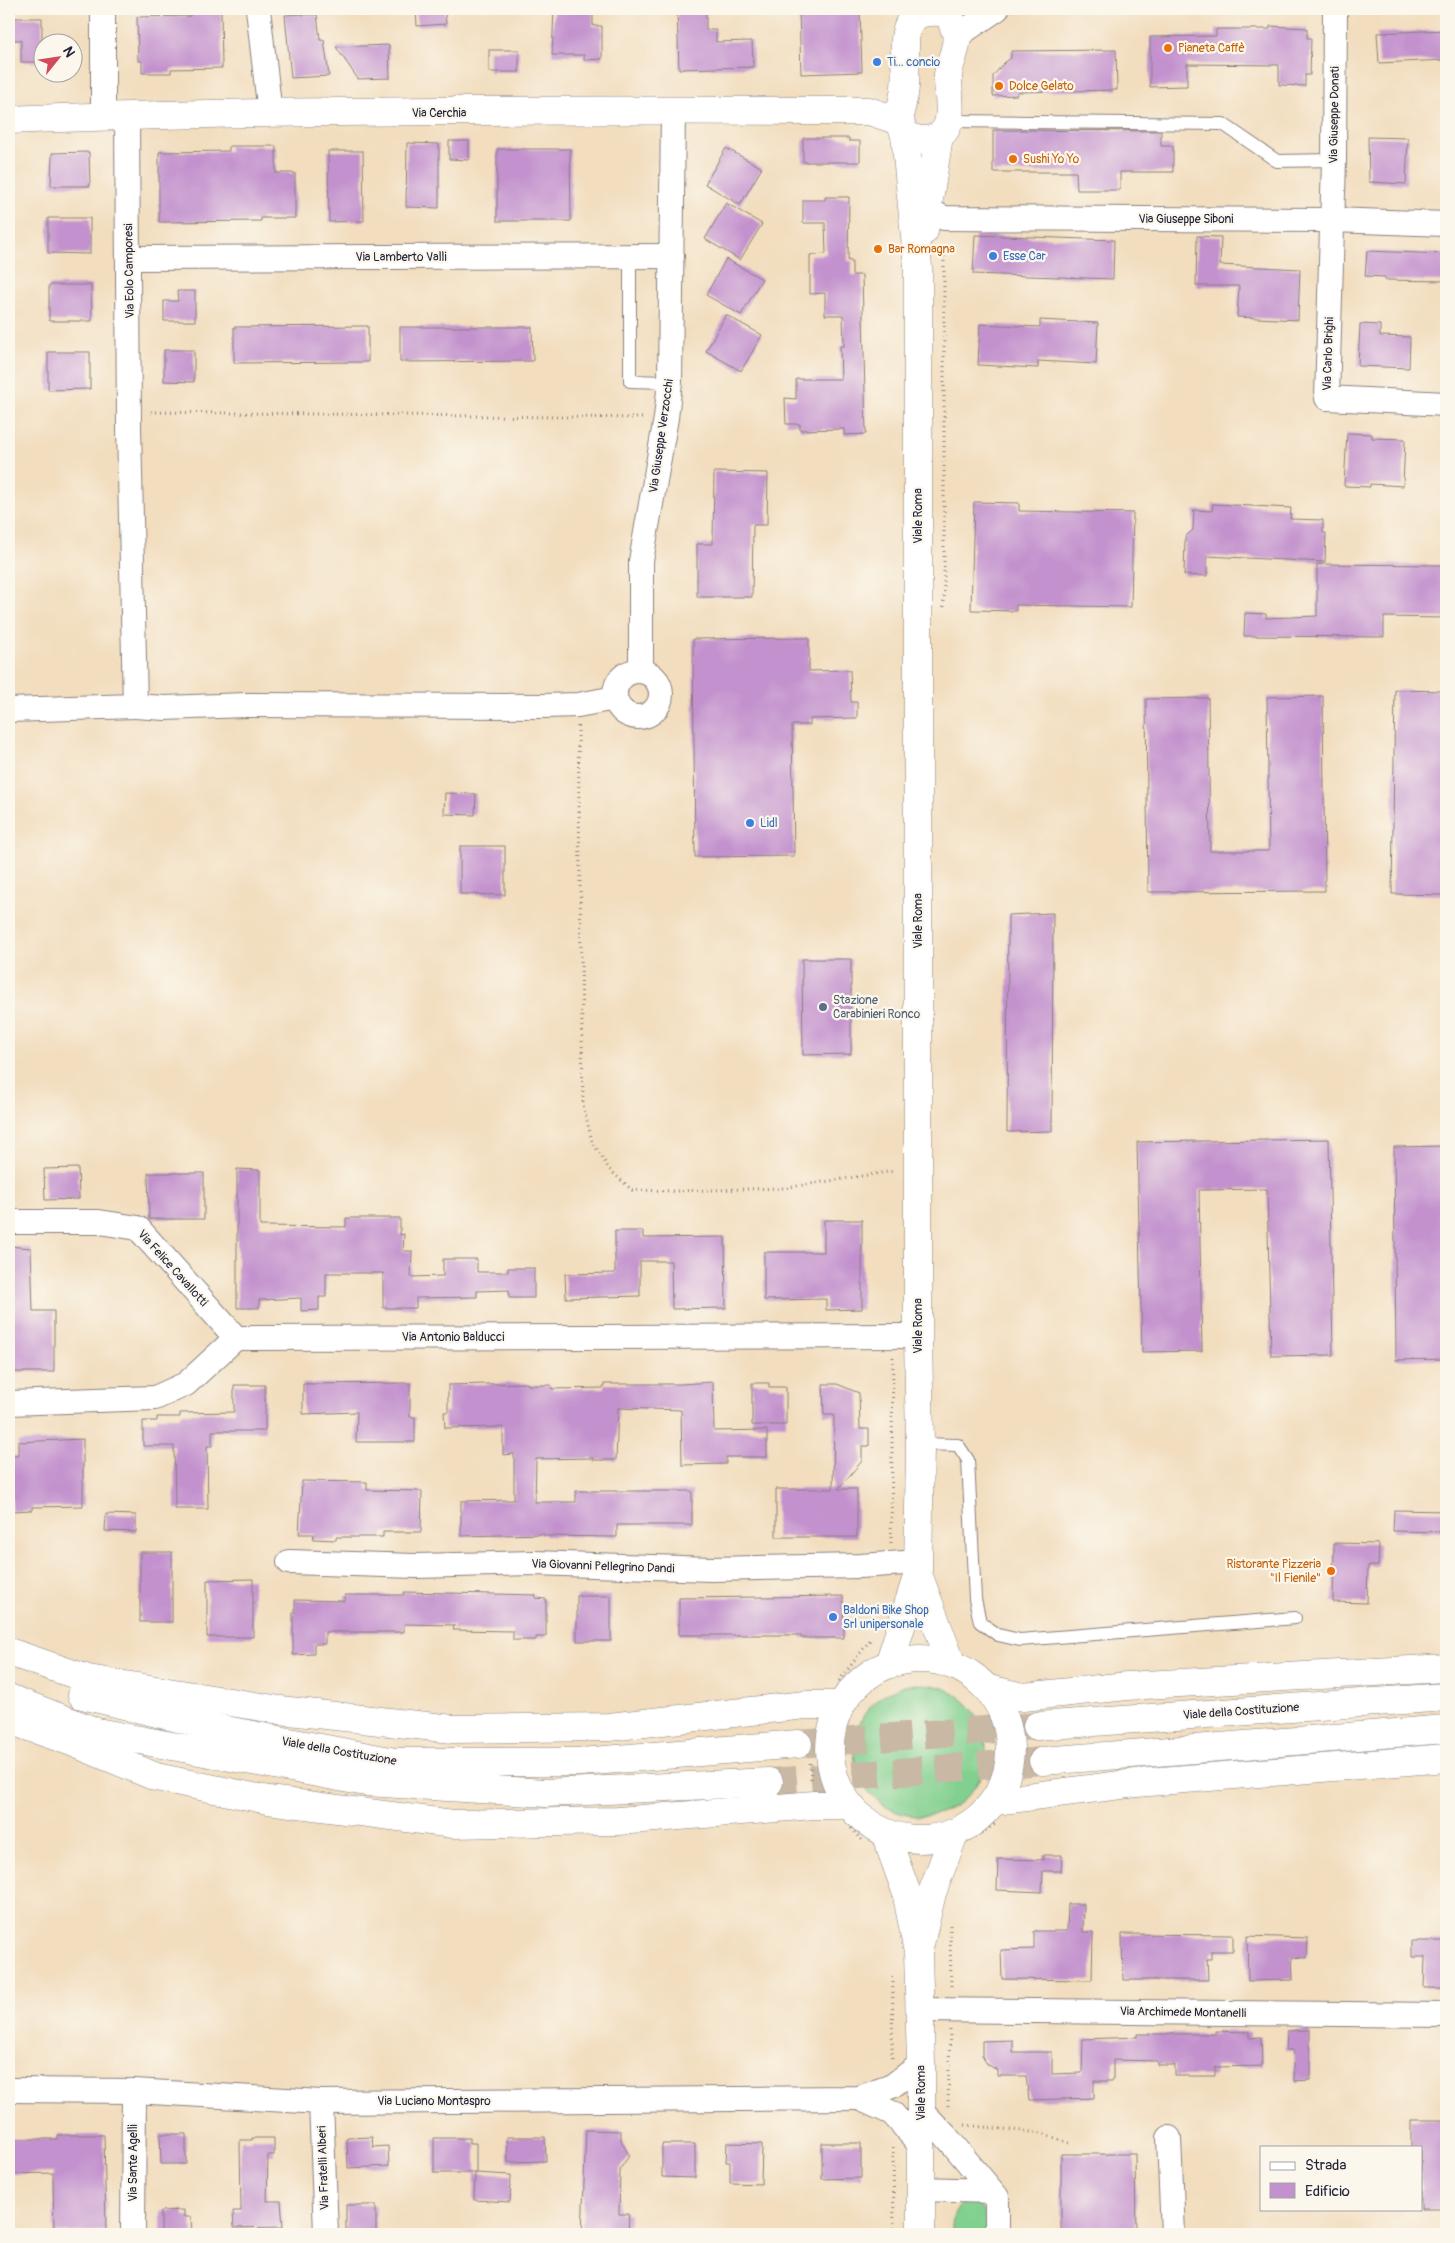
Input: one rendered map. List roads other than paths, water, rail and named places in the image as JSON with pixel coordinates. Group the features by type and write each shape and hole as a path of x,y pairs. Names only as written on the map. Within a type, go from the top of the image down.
{"main road":[{"path":"915,12 926,12 950,19"},
{"name":"Viale Roma","path":"889,1664 909,1566 920,1444 906,1336 918,267 900,104 905,88 905,35 907,25 915,12"},
{"name":"Viale Roma","path":"918,267 936,214 948,74 950,19"},
{"path":"869,111 905,88"},
{"name":"Via Cerchia","path":"9,120 115,116 270,114 869,111 902,128 917,140 929,140 944,128"},
{"name":"Viale Roma","path":"909,1566 952,1664"},
{"path":"9,1652 88,1679 280,1710 453,1729 609,1727 806,1705 854,1687 870,1673 889,1664 910,1659 931,1659 952,1664 971,1675 988,1689 1004,1714 1010,1744 1008,1774 995,1801 977,1821 954,1834 931,1840 907,1840 875,1838 864,1822 814,1805 618,1821 452,1824 268,1800 156,1777 72,1742 9,1720"},
{"path":"988,1689 1023,1697 1126,1686 1446,1668"},
{"name":"Viale della Costituzione","path":"9,1669 71,1692 212,1726 396,1762 581,1762 798,1744"},
{"path":"839,1694 831,1729 829,1756 845,1816"},
{"name":"Viale della Costituzione","path":"1037,1726 1446,1697"},
{"name":"Viale della Costituzione","path":"9,1698 97,1732 366,1782 546,1793 769,1782"},
{"path":"1043,1761 1446,1729"},
{"path":"995,1801 1136,1783 1446,1758"},
{"name":"Viale Roma","path":"918,1952 932,1893 954,1834"},
{"name":"Viale Roma","path":"875,1838 906,1891 918,1952 921,2064 921,2234"}],"street":[{"name":"Via Eolo Camporesi","path":"103,9 129,258 135,706"},
{"path":"258,9 270,114"},
{"path":"950,19 975,9"},
{"path":"950,19 997,9"},
{"name":"Via Giuseppe Donati","path":"1332,220 1336,9"},
{"name":"Via Giuseppe Verzocchi","path":"641,671 641,561 666,418 670,382 673,111"},
{"name":"Via Giuseppe Siboni","path":"936,214 1332,220 1446,224"},
{"name":"Via Carlo Brighi","path":"1332,220 1327,398 1446,404"},
{"name":"Via Lamberto Valli","path":"129,258 672,256"},
{"path":"634,671 641,671 654,677 660,690 661,698 655,710 642,717 627,715 621,711 615,698 614,691 621,678 634,671"},
{"path":"9,710 246,705 468,707 578,705 615,698"},
{"name":"Via Felice Cavallotti","path":"9,1222 100,1222 138,1228 236,1338"},
{"name":"Via Antonio Balducci","path":"236,1338 906,1336"},
{"path":"9,1403 155,1398 186,1384 236,1338"},
{"name":"Via Giovanni Pellegrino Dandi","path":"289,1562 416,1566 534,1564 711,1569 909,1566"},
{"name":"Via Archimede Montanelli","path":"919,2010 1446,2015"},
{"name":"Via Luciano Montaspro","path":"9,2090 134,2091 321,2102 859,2098 892,2086 921,2064"},
{"name":"Via Sante Agelli","path":"133,2234 134,2091"},
{"name":"Via Luciano Montaspro","path":"859,2098 892,2113 921,2146"},
{"name":"Via Fratelli Alberi","path":"321,2102 326,2234"},
{"path":"920,2109 945,2135 996,2198 997,2234"},
{"path":"1169,2138 1173,2234"},
{"path":"921,2189 991,2191"}],"lane":[{"path":"944,128 1223,124 1277,161 1334,160"},
{"path":"630,256 630,381 670,382"},
{"path":"920,1444 958,1445 968,1460 975,1600 980,1622 998,1635 1020,1640 1295,1618"}],"tunnel":[{"path":"798,1744 1037,1726"},
{"path":"769,1782 1043,1761"}],"place":[{"name":"Pianeta Caffè","path":"1168,48"},
{"name":"Ti... concio","path":"877,62"},
{"name":"Dolce Gelato","path":"999,86"},
{"name":"Sushi Yo Yo","path":"1013,159"},
{"name":"Bar Romagna","path":"878,249"},
{"name":"Esse Car","path":"993,256"},
{"name":"Lidl","path":"750,823"},
{"name":"Stazione Carabinieri Ronco","path":"823,1007"},
{"name":"Ristorante Pizzeria \"Il Fienile\"","path":"1331,1571"},
{"name":"Baldoni Bike Shop Srl unipersonale","path":"833,1617"}]}
